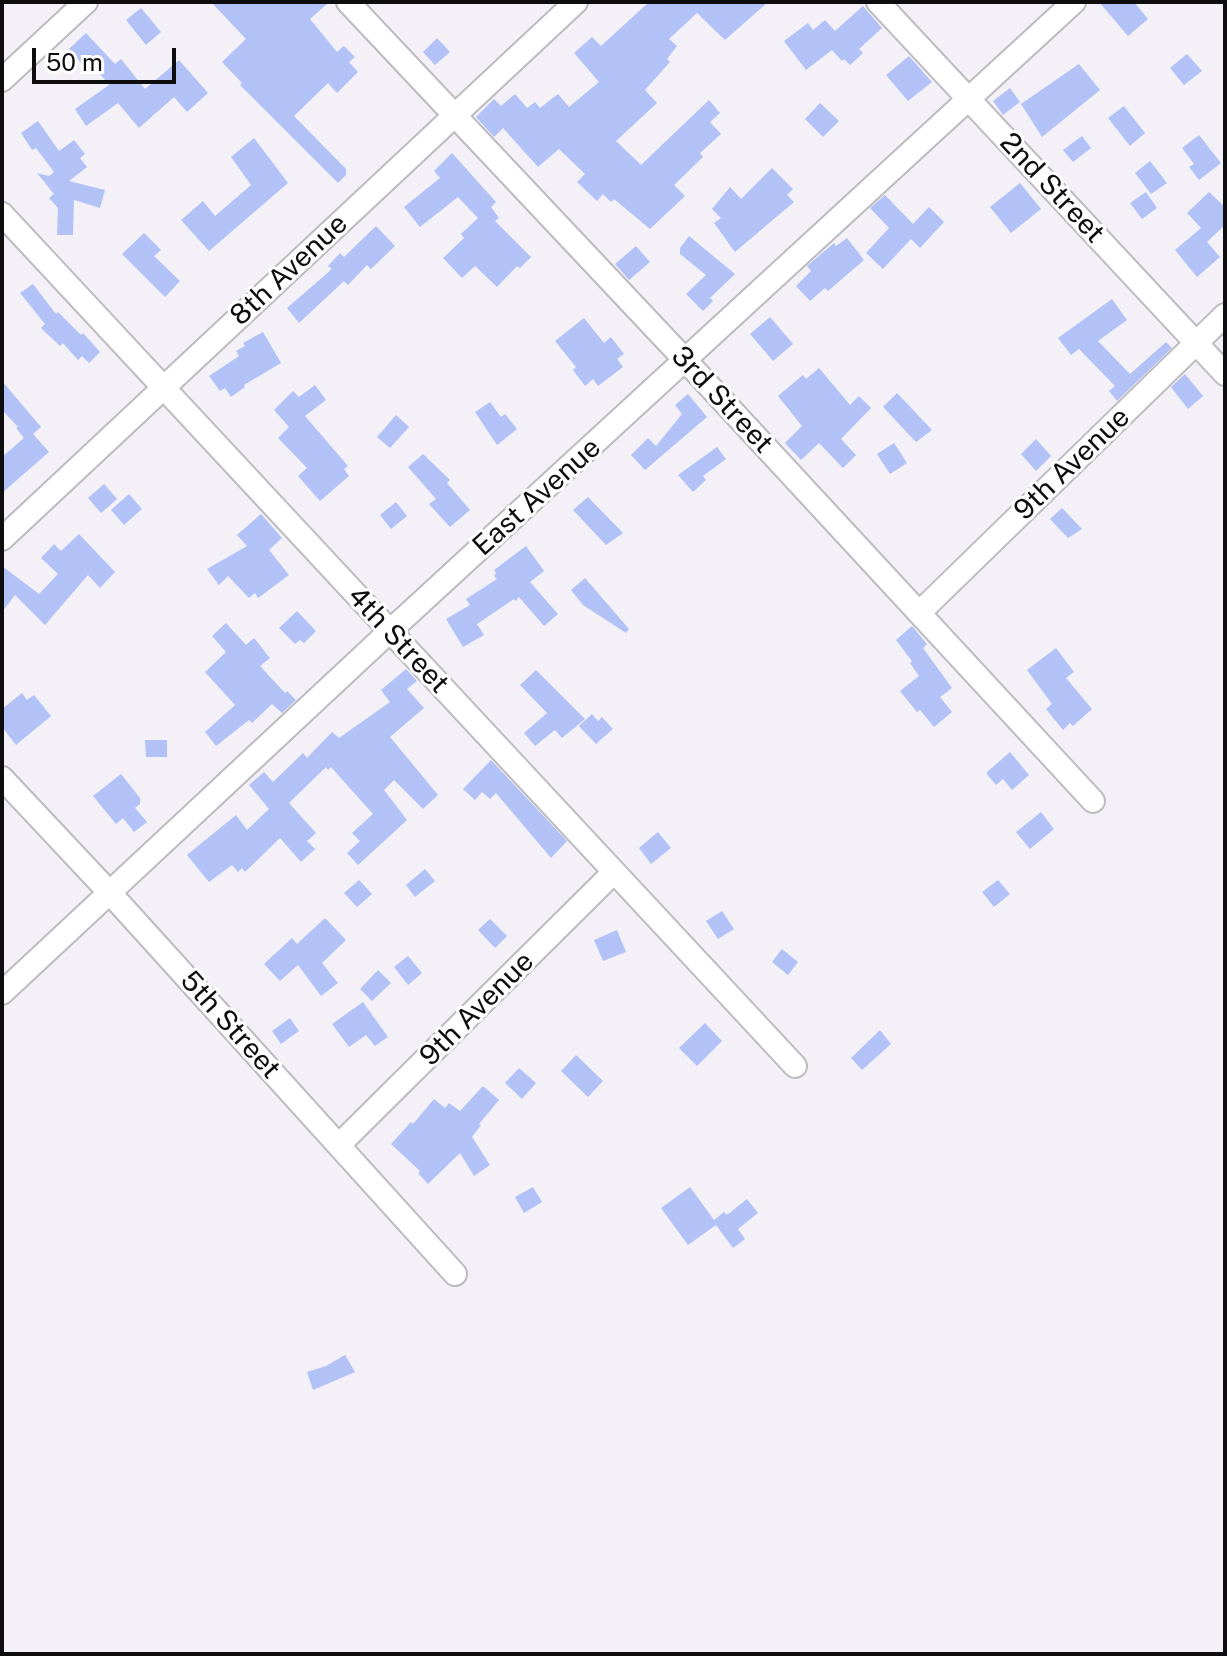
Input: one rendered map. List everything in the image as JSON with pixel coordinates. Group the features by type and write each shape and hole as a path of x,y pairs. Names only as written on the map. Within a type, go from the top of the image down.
{"street":[{"path":"2,80 86,2"},
{"name":"3rd Street","path":"348,2 1093,801"},
{"name":"8th Avenue","path":"2,539 576,2"},
{"name":"2nd Street","path":"878,2 1225,374"},
{"name":"East Avenue","path":"2,993 390,631 1074,2"},
{"name":"4th Street","path":"2,214 795,1066"},
{"name":"9th Avenue","path":"919,613 1225,315"},
{"name":"5th Street","path":"2,778 455,1274"},
{"name":"9th Avenue","path":"339,1145 614,872"}],"building":[{"path":"211,2 329,2 310,19 337,52 344,46 355,57 349,62 358,72 337,93 328,83 294,116 346,169 346,175 338,183 240,85 242,83 222,62 246,39"},
{"path":"649,2 768,2 725,40 697,13 669,39 677,46 667,59 670,62 645,90 657,103 616,141 641,165 709,100 720,113 710,122 721,134 700,153 703,157 674,185 685,196 650,229 614,199 611,202 603,194 597,201 577,182 585,174 559,149 538,167 503,128 494,137 476,117 494,99 501,106 515,94 527,108 535,102 540,108 558,94 569,107 599,82 574,53 592,37 601,46"},
{"path":"1099,2 1134,2 1148,19 1128,36"},
{"path":"863,6 882,28 859,49 863,53 850,65 832,50 806,70 784,41 808,23 813,30 825,20 835,31"},
{"path":"141,8 161,32 146,45 126,20"},
{"path":"86,33 115,64 121,59 145,89 179,60 208,93 187,112 174,97 139,128 118,103 86,126 75,109 109,85 89,60 83,65 69,49"},
{"path":"437,38 450,52 435,65 423,52"},
{"path":"1187,54 1202,71 1184,85 1170,68"},
{"path":"909,56 932,82 908,101 886,75"},
{"path":"1079,64 1100,90 1042,137 1021,104"},
{"path":"1010,88 1020,102 1003,115 993,101"},
{"path":"820,103 839,121 823,137 805,119"},
{"path":"1124,106 1145,133 1130,146 1108,118"},
{"path":"38,121 59,151 74,140 85,154 80,158 87,167 69,181 105,190 100,208 74,200 73,235 57,235 58,208 49,198 54,194 37,173 49,176 54,172 36,148 32,150 21,133"},
{"path":"1199,135 1221,163 1199,180 1189,167 1194,164 1182,148"},
{"path":"1082,136 1091,148 1073,162 1063,150"},
{"path":"254,138 288,183 209,251 181,220 203,201 215,216 251,185 231,157"},
{"path":"452,153 496,202 491,207 499,218 495,221 531,257 520,268 517,266 497,287 475,266 462,278 443,258 464,238 461,234 478,218 458,197 420,227 404,207 440,178 434,171"},
{"path":"1150,161 1167,183 1151,194 1135,173"},
{"path":"772,168 793,189 787,195 794,202 735,252 714,223 721,218 712,209 730,187 741,199"},
{"path":"1020,183 1041,209 1011,233 990,207"},
{"path":"1146,192 1157,208 1142,219 1130,203"},
{"path":"1209,192 1225,207 1225,225 1207,242 1220,257 1197,277 1175,250 1201,228 1187,213"},
{"path":"885,195 913,224 929,207 944,222 920,248 911,239 883,269 866,253 889,228 870,208"},
{"path":"376,226 395,246 371,269 367,265 348,285 344,281 299,323 287,308 332,269 328,266 340,253 344,257"},
{"path":"144,233 161,250 154,256 180,281 165,297 122,254"},
{"path":"689,236 735,274 710,298 713,301 703,311 686,294 706,275 680,254 680,248"},
{"path":"847,238 864,260 828,291 825,288 810,301 796,286 811,271 807,266 834,243 836,246"},
{"path":"636,246 650,262 629,280 615,264"},
{"path":"33,284 56,314 58,312 81,335 83,333 100,352 89,363 82,356 78,360 63,343 60,346 41,328 45,324 20,293"},
{"path":"1112,299 1127,320 1098,341 1130,374 1166,342 1172,348 1117,401 1109,391 1115,386 1079,349 1071,355 1058,338"},
{"path":"770,317 793,344 773,361 750,334"},
{"path":"584,318 604,343 611,337 624,354 617,359 623,367 598,386 593,379 585,386 573,370 576,367 555,341"},
{"path":"263,332 281,363 244,385 231,397 225,388 220,391 209,376 239,356 236,351 245,346 243,343"},
{"path":"819,368 850,405 859,396 871,408 841,439 856,455 843,468 819,443 801,460 785,443 802,426 778,396 803,375 806,379"},
{"path":"1185,374 1203,396 1188,409 1171,387"},
{"path":"2,381 41,427 33,434 49,452 2,493 2,457 24,438 2,410"},
{"path":"315,385 326,400 305,416 348,466 344,469 349,476 320,501 298,476 307,468 278,438 289,427 274,410 293,391 299,397"},
{"path":"897,393 932,430 916,442 883,407"},
{"path":"688,394 707,417 645,470 631,455 648,438 656,446 682,414 675,405"},
{"path":"490,402 501,417 505,414 517,429 497,445 475,412"},
{"path":"396,415 409,427 390,448 377,437"},
{"path":"1036,439 1051,456 1036,471 1021,454"},
{"path":"894,443 907,463 890,474 877,454"},
{"path":"717,447 726,459 703,476 706,480 693,492 678,475"},
{"path":"423,454 450,480 447,483 470,510 450,527 429,504 436,499 408,467"},
{"path":"104,484 117,499 101,513 88,498"},
{"path":"129,494 142,509 124,525 111,510"},
{"path":"588,497 623,533 606,545 573,510"},
{"path":"396,502 407,516 391,529 380,515"},
{"path":"1062,508 1082,529 1068,538 1050,519"},
{"path":"261,514 282,538 269,550 289,575 258,598 255,593 249,598 228,576 219,585 207,569 247,546 237,535"},
{"path":"79,534 115,572 100,588 88,575 45,625 15,595 2,612 2,566 39,594 58,574 41,558 54,544 61,551"},
{"path":"526,546 544,571 530,582 558,614 544,626 519,597 477,624 484,635 463,647 446,619 470,605 466,599 497,579 494,570"},
{"path":"585,578 629,629 626,633 583,605 571,590"},
{"path":"297,611 316,631 304,643 300,640 295,644 279,628"},
{"path":"226,623 246,645 254,638 270,658 260,666 285,693 287,691 296,700 282,713 272,704 252,723 249,720 216,746 205,732 235,705 205,672 226,652 212,636"},
{"path":"912,626 927,644 923,648 952,688 940,697 952,712 934,727 900,691 919,676 896,640"},
{"path":"1056,648 1074,672 1066,678 1092,709 1073,726 1070,723 1063,730 1046,709 1052,704 1027,670"},
{"path":"406,669 417,681 407,689 424,708 390,737 438,795 423,809 394,780 384,790 407,820 358,865 347,853 360,841 352,833 373,814 331,767 328,770 326,767 289,803 316,833 307,841 315,849 301,862 280,838 245,872 242,868 238,872 232,865 209,882 187,855 236,815 247,830 269,809 249,785 264,772 273,782 303,753 307,758 332,732 339,738 390,702 381,690"},
{"path":"536,670 585,719 562,738 555,730 535,746 524,733 547,713 520,685"},
{"path":"22,693 27,700 34,695 51,716 16,745 2,727 2,709"},
{"path":"592,714 598,721 602,717 613,729 596,744 579,726"},
{"path":"145,740 167,740 167,757 146,757"},
{"path":"1010,752 1029,775 1012,790 1003,779 996,785 986,773"},
{"path":"491,760 567,841 551,858 496,793 490,799 482,792 475,800 463,789"},
{"path":"121,774 140,798 140,804 135,808 147,822 134,832 123,818 116,824 93,796"},
{"path":"1041,812 1054,829 1030,849 1016,832"},
{"path":"658,832 671,848 651,864 639,848"},
{"path":"425,869 435,881 415,897 406,885"},
{"path":"359,880 372,894 357,907 344,893"},
{"path":"998,880 1010,894 994,907 982,892"},
{"path":"722,911 734,929 718,939 706,921"},
{"path":"325,918 346,940 322,963 338,983 321,996 298,965 280,981 264,964 292,938 297,944"},
{"path":"490,919 507,936 495,948 478,930"},
{"path":"617,930 626,952 603,961 594,940"},
{"path":"782,949 798,962 788,975 772,962"},
{"path":"408,956 422,973 408,985 394,967"},
{"path":"378,970 391,983 372,1001 360,989"},
{"path":"363,1002 388,1037 375,1046 366,1035 349,1047 332,1024"},
{"path":"290,1018 299,1031 281,1044 272,1031"},
{"path":"705,1023 722,1041 697,1066 679,1048"},
{"path":"880,1030 891,1044 862,1070 851,1058"},
{"path":"576,1055 603,1081 588,1097 561,1071"},
{"path":"519,1068 536,1083 522,1099 505,1083"},
{"path":"483,1086 499,1100 472,1137 490,1165 474,1176 460,1153 428,1184 418,1173 420,1171 391,1144 434,1099 445,1108 449,1103 460,1111"},
{"path":"533,1187 542,1202 524,1213 515,1197"},
{"path":"690,1187 714,1220 724,1212 727,1215 747,1199 758,1213 738,1229 745,1239 733,1248 716,1225 688,1245 661,1208"},
{"path":"345,1355 355,1372 313,1390 307,1372"}]}
